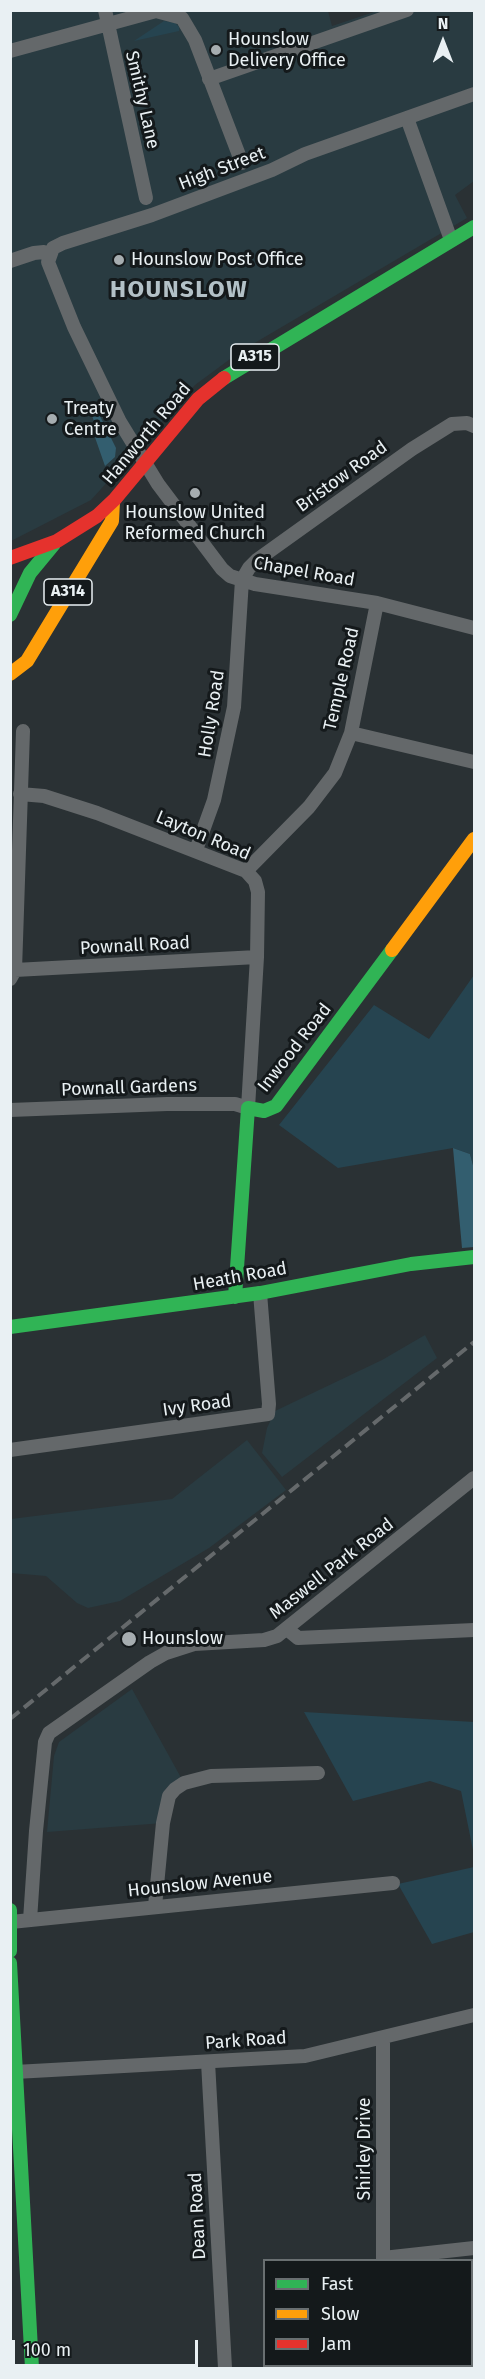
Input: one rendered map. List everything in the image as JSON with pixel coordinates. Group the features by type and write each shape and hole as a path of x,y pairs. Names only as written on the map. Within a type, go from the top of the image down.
{"main road":[{"name":"Hanworth Road","path":"10,674 27,661 112,521 112,502 198,399 225,377 474,226"},
{"name":"A315","path":"10,558 57,541 77,530 112,502"},
{"name":"A314","path":"10,615 30,573 42,555 57,541"},
{"name":"Inwood Road","path":"235,1297 248,1108 264,1111 276,1106 474,839"},
{"name":"Heath Road","path":"10,1328 235,1297 411,1264 474,1257"},
{"path":"10,1950 11,1916"},
{"path":"10,1963 15,2072 17,2222 32,2368"}],"street":[{"path":"210,79 406,10"},
{"path":"10,51 105,17 156,11 182,18 190,29 242,163"},
{"name":"Smithy Lane","path":"105,17 146,198"},
{"name":"High Street","path":"144,464 104,392 48,266 50,254 57,245 152,215 272,170 305,154 474,93"},
{"path":"407,118 451,240"},
{"path":"10,261 34,252 44,252"},
{"name":"Bristow Road","path":"242,580 256,560 412,449 452,424 467,423 474,426"},
{"name":"Chapel Road","path":"144,464 222,569 230,576 377,603 474,628"},
{"name":"Holly Road","path":"196,850 214,800 234,706 242,580"},
{"name":"Temple Road","path":"246,871 309,807 335,772 351,733 377,603"},
{"path":"13,974 23,731"},
{"path":"351,733 474,762"},
{"name":"Layton Road","path":"20,794 44,796 196,850 246,871 255,881 258,892 257,957 248,1108"},
{"name":"Pownall Road","path":"13,974 257,957"},
{"name":"Pownall Gardens","path":"10,1110 167,1104 235,1104 248,1108"},
{"name":"Ivy Road","path":"10,1450 268,1414 260,1293"},
{"name":"Maswell Park Road","path":"30,1920 37,1820 45,1742 49,1733 166,1653 194,1644 264,1640 286,1629 474,1478"},
{"path":"286,1629 298,1638 474,1630"},
{"path":"155,1906 163,1822 169,1796 176,1789 184,1783 211,1776 318,1773"},
{"name":"Hounslow Avenue","path":"11,1916 30,1920 393,1883"},
{"name":"Park Road","path":"15,2072 305,2056 474,2015"},
{"name":"Shirley Drive","path":"382,2038 383,2259"},
{"name":"Dean Road","path":"208,2062 225,2368"},
{"path":"383,2259 474,2248"}],"shaded area":[{"path":"10,11 328,11 332,26 377,11 474,11 474,181 455,195 467,218 241,351 195,385 91,500 11,541"},
{"path":"164,21 175,23 179,31 134,41"},
{"path":"97,410 116,448 115,457 105,466 91,426 95,424 91,413"},
{"path":"474,975 474,1169 470,1154 453,1148 338,1168 279,1125 374,1005 429,1039"},
{"path":"453,1148 470,1154 474,1169 474,1247 462,1248"},
{"path":"425,1335 437,1358 282,1477 262,1453 267,1428 275,1411 382,1360"},
{"path":"247,1440 286,1490 209,1548 120,1601 88,1608 77,1603 46,1576 11,1573 11,1519 172,1499"},
{"path":"132,1689 184,1783 176,1789 163,1823 47,1832 54,1756 59,1742"},
{"path":"304,1712 474,1722 474,1855 461,1791 430,1781 353,1801"},
{"path":"474,1867 474,1932 432,1944 398,1884"}],"railway":[{"path":"10,1719 474,1342"}],"traffic: fast":[{"path":"224,378 474,227"},
{"path":"10,615 30,573 54,544"},
{"path":"235,1297 248,1108 264,1111 276,1106 392,950"},
{"path":"10,1327 260,1293 411,1264 474,1257"},
{"path":"10,1910 10,1951"},
{"path":"10,1963 32,2368"}],"traffic: slow":[{"path":"10,674 27,661 112,521 113,502"},
{"path":"392,950 474,839"}],"traffic: jam":[{"path":"10,558 57,541 97,516 115,499 198,399 224,378"}],"place":[{"name":"Hounslow Delivery Office","path":"216,50"},
{"name":"Hounslow Post Office","path":"119,260"},
{"name":"Treaty Centre","path":"52,419"},
{"name":"Hounslow United Reformed Church","path":"195,493"},
{"name":"Hounslow","path":"129,1639"}],"district":[{"name":"HOUNSLOW","path":"179,290"}]}
